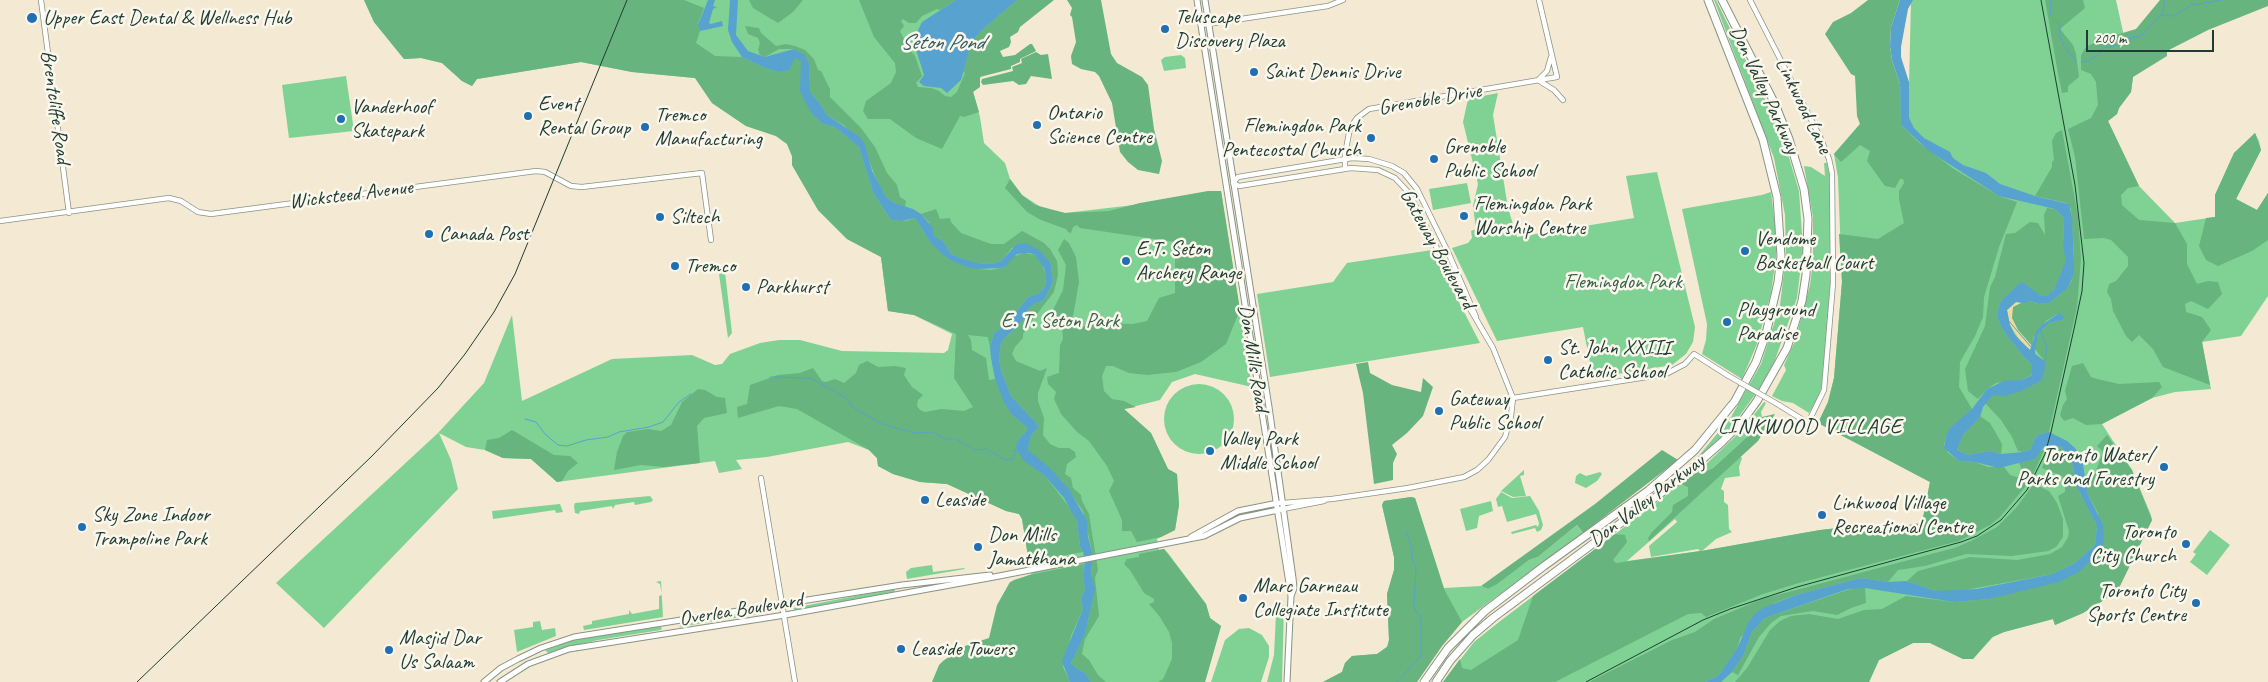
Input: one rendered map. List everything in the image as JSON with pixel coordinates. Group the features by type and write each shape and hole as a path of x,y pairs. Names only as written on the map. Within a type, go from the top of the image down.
{"highway":[{"name":"Don Valley Parkway","path":"1424,682 1448,648 1486,611 1649,490 1695,450 1717,426 1735,401 1756,362 1766,334 1778,282 1781,256 1777,197 1763,140 1708,0"},
{"name":"Don Valley Parkway","path":"1436,682 1467,642 1493,618 1575,554 1680,479 1722,442 1741,423 1757,401 1787,348 1802,301 1806,274 1808,219 1804,189 1789,139 1778,112 1722,0"}],"main road":[{"name":"Don Mills Road","path":"1196,0 1290,596 1287,682"},
{"name":"Don Mills Road","path":"1205,0 1283,506 1294,588 1290,596"},
{"name":"Overlea Boulevard","path":"500,682 528,664 569,649 784,614 1204,536 1240,518 1283,506"},
{"name":"Overlea Boulevard","path":"484,682 501,668 518,658 565,640 782,603 902,585 1010,573"}],"street":[{"name":"Brentcliffe Road","path":"41,0 69,213"},
{"path":"1201,25 1328,6 1343,0"},
{"path":"1539,0 1552,56 1546,71 1538,80 1554,90 1563,100"},
{"name":"Linkwood Lane","path":"1513,398 1666,374 1686,364 1694,354 1727,376 1808,423 1822,395 1826,379 1834,260 1831,166 1820,136 1750,0"},
{"name":"Grenoble Drive","path":"1345,168 1344,159 1350,128 1357,118 1369,110 1557,77 1552,56"},
{"name":"Gateway Boulevard","path":"1476,317 1452,278 1409,193 1395,178 1373,169 1345,168 1239,186 1233,183 1238,177 1344,159 1369,159 1398,169 1414,184 1436,226 1476,317 1501,367 1513,398"},
{"name":"Wicksteed Avenue","path":"0,221 169,198 180,201 198,212 211,214 536,171 545,172 571,186 582,188 702,173 711,240"},
{"path":"1274,172 1276,180"},
{"path":"1428,230 1436,226"},
{"path":"1283,506 1446,482 1464,477 1477,470 1495,452 1505,437 1511,416 1513,398"},
{"path":"761,478 795,682"}],"green space":[{"name":"E. T. Seton Park","path":"364,0 1048,0 997,48 973,91 984,143 1005,163 1010,179 1022,195 1044,209 1065,213 1151,203 1221,191 1252,387 1195,374 1172,382 1160,400 1124,409 1151,433 1168,469 1177,474 1179,505 1175,530 1157,539 1159,550 1164,549 1168,553 1206,604 1210,618 1221,626 1205,682 937,682 994,640 1013,580 1031,575 1022,519 1019,514 1006,511 947,484 920,482 893,474 878,466 877,458 869,450 848,442 767,457 736,460 742,469 719,473 715,461 557,482 531,459 503,458 485,450 466,447 439,433 451,460 458,489 324,628 276,583 438,433 484,383 512,315 522,401 612,359 692,355 715,365 722,364 730,354 760,343 779,340 800,340 842,351 944,353 948,350 952,334 914,315 888,311 881,257 847,239 818,210 792,165 792,156 787,144 776,136 746,126 712,103 695,78 632,72 581,62 477,79 472,86 462,81 442,63 421,58 404,59 374,22"},
{"path":"364,0 684,0 704,8 698,24 700,31 696,43 715,56 742,57 765,68 779,72 795,58 798,58 801,61 813,115 823,124 835,127 859,147 873,192 891,220 906,221 915,218 930,242 948,259 977,269 991,270 1005,267 1012,257 1024,253 1035,255 1041,262 1046,275 1045,287 1038,294 1028,297 1007,324 994,333 990,348 988,337 968,335 971,340 972,350 986,358 989,380 995,379 1012,415 1027,427 1027,430 1018,441 1073,512 1077,521 1080,546 1083,552 1029,562 1022,519 1019,514 1006,511 947,484 920,482 893,474 878,466 877,458 869,450 797,409 779,406 738,418 737,407 747,404 750,385 778,375 800,373 813,368 822,381 826,382 835,379 844,383 856,373 859,365 867,361 878,367 895,366 906,368 904,375 912,387 923,395 918,400 917,406 920,410 925,412 941,409 964,411 973,407 954,378 956,334 914,315 888,311 881,257 847,239 818,210 792,165 792,156 787,144 776,136 746,126 712,103 695,78 632,72 581,62 477,79 472,86 462,81 442,63 421,58 404,59 374,22"},
{"path":"749,0 803,0 793,12 778,23 753,8"},
{"path":"859,0 956,0 940,10 937,9 922,16 916,23 909,23 903,19 901,21 904,26 900,31 909,49 915,56 922,76 916,83 918,87 931,88 945,96 951,97 957,92 965,73 963,72 972,41 982,30 1017,0 1054,0 1020,27 1018,32 1010,37 1009,47 1000,51 1003,57 1015,55 1032,44 1036,51 1020,59 1020,62 1011,66 1011,69 980,77 980,87 973,92 979,112 964,117 960,116 942,149 916,138 890,119 868,119 863,111 866,101 891,83 896,72 895,63 874,37"},
{"path":"1067,0 1101,0 1111,54 1117,63 1142,77 1148,85 1154,129 1162,161 1159,174 1138,170 1120,152 1112,103 1099,76 1095,72 1081,69 1072,64 1071,56 1076,42 1072,17 1070,15 1072,8"},
{"path":"1714,0 1716,0 1782,134 1799,191 1803,248 1797,298 1775,360 1762,385 1735,422 1697,458 1731,417 1761,364 1780,305 1786,255 1785,215 1774,158"},
{"path":"1868,0 1900,0 1891,27 1890,46 1892,60 1900,84 1901,125 1918,142 1954,169 1999,196 2017,202 1999,247 1984,297 1983,317 1975,336 1960,362 1959,387 1972,409 1946,437 1944,445 1948,453 1959,461 1975,462 1988,467 2004,467 2010,475 2030,481 2000,517 1990,525 1959,541 1799,583 1763,594 1706,617 1701,613 1688,614 1555,682 1443,682 1460,659 1462,668 1471,670 1518,640 1533,596 1615,534 1625,535 1627,542 1613,560 1616,563 1701,551 1820,530 1838,528 1861,532 1922,523 1930,482 1818,423 1828,402 1834,378 1842,282 1839,234 1878,239 1904,223 1899,199 1899,191 1904,183 1903,179 1900,179 1895,188 1885,186 1867,161 1870,151 1860,145 1841,162 1834,154 1860,124 1857,116 1855,76 1851,74 1825,34 1833,22 1851,13"},
{"path":"1911,0 2116,0 2133,77 2131,92 2119,108 2117,114 2108,121 2139,186 2175,223 2215,217 2215,195 2234,153 2255,133 2259,141 2261,150 2236,199 2257,210 2268,193 2268,296 2241,336 2202,342 2211,389 2175,392 2152,398 2102,424 2132,470 2152,520 2117,592 2083,613 2055,625 2053,619 2004,632 1993,637 1973,659 1963,659 1930,643 1913,643 1879,660 1869,682 1443,682 1474,642 1499,622 1681,484 1699,495 1739,456 1742,458 1739,467 1740,476 1725,478 1721,489 1724,491 1724,502 1728,505 1729,529 1732,532 1716,539 1702,551 1820,530 1838,528 1861,532 1922,523 1930,482 1818,423 1828,402 1834,378 1842,282 1838,178 1834,154 1860,124 1909,85","holes":["1675,519 1677,522 1649,546 1651,557 1698,549 1700,551 1627,561"]},
{"path":"2045,0 2083,0 2085,8 2060,29 2073,45 2079,77 2068,86 2068,92 2062,93"},
{"path":"2160,0 2268,0 2268,6 2208,30 2167,51 2167,56 2133,77 2131,92 2119,108 2117,114 2108,121 2139,186 2128,188 2121,195 2122,205 2139,220 2175,223 2187,244 2187,264 2197,284 2208,281 2218,282 2222,294 2208,309 2191,301 2185,304 2186,312 2202,317 2211,330 2202,342 2210,385 2163,367 2153,349 2139,335 2132,342 2126,336 2113,311 2111,299 2107,292 2109,284 2116,281 2128,266 2128,257 2111,240 2104,238 2084,239 2075,157 2068,129 2091,118 2098,105 2096,82 2091,74 2081,70 2081,55 2086,47 2107,36 2136,29"},
{"path":"745,26 759,28 761,33 776,46 786,44 795,46 805,50 814,59 818,70 821,71 830,89 830,97 861,128 875,147 887,173 897,185 900,197 906,201 905,207 894,203 886,197 868,158 845,126 827,115 813,96 810,91 809,64 794,49 779,49 765,57 760,55 758,38 748,34"},
{"path":"1036,52 1041,55 1048,54 1052,79 1031,76 1026,84 1019,85 1013,81 983,85 981,82 982,79 1013,71 1012,67 1022,63 1021,59"},
{"path":"1181,55 1185,58 1186,68 1164,71 1161,60 1165,57"},
{"path":"346,76 354,131 289,138 282,85"},
{"name":"Flemingdon Park","path":"1498,93 1493,115 1508,208 1517,237 1634,218 1626,176 1657,172 1695,327 1693,342 1686,354 1672,365 1593,378 1583,327 1497,341 1452,248 1468,243 1472,238 1471,231 1476,229 1473,206 1478,184 1463,122 1468,99"},
{"path":"2062,130 2078,216 2081,259 2077,307 2049,432 2037,435 2030,450 2023,452 2018,451 2001,420 1985,403 1994,394 2006,395 2039,382 2046,363 2035,349 2038,334 2049,323 2062,320 2057,314 2046,321 2033,338 2032,346 2018,330 2012,319 2012,312 2013,306 2020,303 2030,301 2038,304 2049,303 2068,288 2072,280 2074,253 2071,209 2067,203 2035,196 2052,167 2054,160 2052,141 2056,133"},
{"path":"2255,133 2261,150 2236,199 2257,210 2268,193 2268,240 2252,251 2218,266 2206,260 2199,246 2206,218 2215,217 2215,195 2234,153"},
{"path":"1824,163 1827,163 1830,177 1831,275 1823,382 1818,399 1809,413 1793,403 1782,401 1772,396 1786,370 1784,365 1795,341 1810,285 1813,261 1813,217 1804,166 1811,167 1825,176"},
{"path":"1010,179 1022,195 1035,205 1065,213 1109,211 1140,203 1208,191 1221,191 1240,310 1226,344 1201,362 1176,372 1147,375 1129,373 1113,366 1106,366 1102,376 1104,391 1112,399 1124,401 1136,407 1124,409 1151,433 1168,469 1177,474 1179,505 1175,530 1161,537 1137,542 1131,531 1122,531 1122,520 1109,491 1114,481 1107,466 1089,441 1077,432 1061,414 1054,399 1056,392 1048,384 1047,377 1059,373 1060,345 1063,339 1062,328 1050,322 1051,314 1063,290 1066,265 1058,250 1064,239 1069,243 1076,257 1079,282 1073,316 1068,322 1070,324 1074,320 1076,329 1092,323 1133,324 1147,321 1159,298 1175,293 1175,242 1080,228 1077,225 1073,227 1071,233 1068,232 1066,229 1041,220 1027,212 1005,188"},
{"path":"1467,183 1471,203 1433,210 1429,189"},
{"name":"Flemingdon Park","path":"1771,192 1776,233 1776,257 1771,293 1757,344 1742,379 1702,354 1706,340 1707,324 1682,209"},
{"path":"2047,208 2055,209 2064,218 2063,246 2067,259 2058,284 2050,295 2043,297 2021,283 2001,301 1997,312 2003,330 2031,364 2033,374 2022,380 1996,383 1978,399 1968,391 1965,369 1985,326 1990,287 1995,277 2006,234 2015,233 2030,222 2038,223 2045,235 2044,215"},
{"path":"936,209 940,219 950,218 951,222 961,233 991,244 1004,244 1022,231 1044,243 1057,261 1058,275 1054,292 1030,323 1012,354 1016,361 1040,371 1047,368 1038,393 1038,401 1044,418 1043,435 1050,444 1059,448 1069,448 1075,452 1076,457 1067,464 1065,474 1071,478 1073,488 1081,495 1089,514 1098,570 1095,578 1099,616 1085,639 1082,654 1089,660 1098,675 1106,682 1091,682 1084,672 1077,669 1071,663 1085,634 1094,593 1091,574 1093,555 1083,511 1063,482 1028,450 1031,436 1039,426 1011,396 1001,371 999,358 1001,342 1024,319 1028,309 1044,300 1053,282 1051,264 1028,245 1012,248 1001,261 991,264 975,263 952,255 943,241 934,236 929,222 921,214"},
{"path":"1432,250 1480,343 1270,377 1257,294 1333,282 1347,263"},
{"path":"725,272 732,333 728,338 719,274"},
{"path":"1368,362 1370,373 1392,385 1421,392 1423,378 1433,387 1423,416 1392,445 1397,454 1393,463 1393,480 1374,484 1363,393 1356,364"},
{"path":"2083,363 2091,377 2097,379 2119,384 2159,382 2162,387 2152,398 2102,424 2086,425 2073,418 2064,421 2060,415 2067,399 2065,391 2072,366"},
{"path":"1199,384 1212,387 1224,394 1231,406 1234,419 1231,432 1224,444 1212,451 1199,454 1186,451 1174,444 1167,432 1164,419 1167,406 1174,394 1186,387"},
{"path":"698,389 705,390 717,397 725,398 727,413 704,418 697,426 700,463 664,467 641,465 614,470 617,452 623,436 627,432 648,429 661,431 671,425 682,402"},
{"path":"1764,402 1766,403 1761,412 1762,417 1750,434 1713,468 1706,471 1702,468 1741,431"},
{"path":"1775,414 1758,441 1649,541 1648,538 1652,532 1672,512 1673,505 1688,496 1688,488 1681,484 1702,468 1706,471 1713,468 1750,434 1762,417"},
{"path":"1980,416 1990,423 2002,444 2001,454 1990,451 1968,455 1957,450 1963,435"},
{"path":"512,430 554,455 570,456 578,463 568,471 562,481 557,482 531,459 503,458 485,450 487,440 499,438"},
{"path":"2107,435 2132,470 2152,520 2117,592 2083,613 2055,625 2053,619 1992,637 1973,659 1963,659 1930,643 1913,643 1879,660 1869,682 1735,682 1747,668 1770,630 1780,621 1791,616 1809,614 1838,619 1864,610 1882,609 1906,596 1954,602 1989,599 2078,572 2101,550 2098,513 2088,495 2085,480 2095,473 2103,452 2097,446"},
{"path":"2051,446 2061,447 2071,458 2077,487 2097,526 2095,545 2075,563 2053,574 1959,591 1935,591 1907,581 1918,571 1970,557 2017,560 2050,554 2062,547 2069,531 2058,496 2065,492 2065,485 2062,476 2042,468"},
{"path":"2045,448 2033,475 2022,471 2019,462 2035,459 2039,452"},
{"path":"1662,450 1678,460 1583,533 1577,525 1538,557 1529,560 1497,584 1488,589 1481,586 1595,504"},
{"path":"1524,470 1524,475 1520,476 1526,496 1513,497 1501,491"},
{"path":"1600,472 1602,474 1597,481 1586,488 1575,483 1576,476 1580,473 1586,476"},
{"path":"2034,484 2049,491 2057,503 2063,519 2063,537 2056,547 2048,551 2012,556 1966,554 1925,566 1898,570 1888,582 1861,578 1796,595 1774,603 1740,638 1738,647 1719,675 1705,682 1589,682 1672,640 1695,632 1714,619 1762,599 1954,548 1971,541 1997,527 2016,508"},
{"path":"1501,492 1512,498 1530,496 1539,511 1543,525 1541,530 1537,532 1535,528 1512,534 1511,532 1536,525 1538,527 1539,523 1536,514 1507,522 1502,506 1498,507 1496,499"},
{"path":"650,496 653,500 651,502 635,505 634,502 615,505 613,509 612,506 580,511 579,514 575,513 575,503"},
{"path":"1415,498 1444,588 1481,586 1488,589 1529,560 1538,557 1577,525 1583,533 1462,622 1442,646 1417,682 1323,682 1342,672 1345,663 1352,656 1377,654 1388,646 1387,594 1394,570 1394,557 1382,505 1384,501"},
{"path":"1415,498 1444,589 1462,622 1442,646 1417,682 1323,682 1342,672 1345,663 1352,656 1377,654 1387,647 1389,640 1387,594 1394,570 1394,557 1382,505 1384,501"},
{"path":"1491,501 1493,511 1479,516 1477,528 1466,531 1460,509"},
{"path":"560,504 563,512 556,513 555,510 493,519 492,511"},
{"path":"2210,530 2230,545 2207,575 2190,562 2196,554 2193,552"},
{"path":"1164,549 1206,604 1210,618 1221,626 1205,682 1158,682 1163,679 1172,659 1172,643 1169,632 1149,604 1154,602 1154,599 1144,593 1130,570 1124,564 1127,559 1139,557 1139,554"},
{"path":"1084,564 1085,589 1081,599 1083,609 1071,636 1063,667 1070,682 932,682 939,665 943,661 965,646 989,638 997,605 1010,582 1029,575"},
{"path":"932,565 933,572 965,569 907,579 906,572 911,568"},
{"path":"1856,587 1865,588 1866,603 1837,615 1813,611 1781,616 1771,623 1759,637 1738,675 1732,672 1744,654 1752,632 1765,618"},
{"path":"892,589 895,590 893,595 795,610 793,608"},
{"path":"662,595 663,617 584,630 583,626 592,624 592,621 629,614 629,610 632,614 659,609 659,596"},
{"path":"1280,601 1284,606 1282,682 1267,682 1274,655 1276,614 1269,613 1267,608 1274,606 1273,603"},
{"path":"770,608 771,612 679,627 681,625"},
{"path":"540,621 542,630 555,628 556,636 517,652 514,630 533,627 533,622"},
{"path":"659,626 662,628 661,630 598,640 548,653 545,650 574,640"},
{"path":"1249,628 1262,635 1269,646 1269,657 1261,682 1211,682 1225,640 1239,629"}],"sand":[{"path":"2016,302 2021,303 2013,307 2012,318 2018,330 2032,346 2031,350 2022,344 2010,325 2007,310"}],"water":[{"path":"708,0 715,0 713,6 717,7 713,9 709,23 722,21 723,26 700,31 698,25"},
{"path":"730,0 738,0 736,35 748,51 765,57 794,49 805,55 809,64 810,91 827,115 860,137 865,145 872,171 886,197 894,203 913,209 921,214 933,228 934,236 943,241 952,255 976,263 991,264 1001,261 1017,244 1025,243 1039,250 1051,264 1053,282 1044,300 1028,309 1024,319 1001,342 999,358 1001,371 1011,396 1039,426 1031,436 1028,450 1050,468 1069,489 1087,521 1088,537 1093,555 1091,574 1095,589 1085,634 1071,663 1077,669 1084,672 1091,682 1070,682 1062,661 1083,609 1081,599 1085,589 1083,574 1085,561 1080,546 1077,521 1064,498 1045,476 1023,460 1016,447 1027,427 1012,415 1004,402 995,379 991,358 990,348 994,333 1007,324 1028,297 1038,294 1045,287 1046,275 1044,268 1035,255 1030,253 1017,254 1005,267 1000,268 977,269 964,266 948,259 939,251 930,242 915,218 902,221 891,220 873,192 859,147 835,127 823,124 813,115 805,102 800,91 801,61 795,58 789,70 779,72 765,68 742,57 732,42 728,30"},
{"name":"Seton Pond","path":"956,0 1017,0 972,41 961,80 947,93 941,88 924,86 919,82 924,75 913,40 922,22"},
{"path":"1900,0 1913,0 1908,9 1901,57 1909,82 1909,118 1914,128 1924,138 1950,152 1953,158 1963,165 1986,173 2000,184 2038,197 2069,204 2072,218 2074,263 2073,276 2068,288 2049,303 2016,302 2007,310 2010,325 2015,335 2030,350 2036,332 2042,325 2059,313 2064,317 2062,320 2049,323 2038,334 2035,354 2046,362 2043,377 2039,382 2021,391 2005,396 1993,395 1983,407 1980,417 1963,435 1957,450 1968,455 1990,451 2001,454 2023,452 2030,450 2037,435 2049,432 2067,441 2075,448 2082,459 2088,495 2103,525 2104,538 2102,550 2079,572 2059,582 1989,599 1954,602 1865,588 1848,589 1765,618 1752,632 1744,654 1732,672 1721,682 1705,682 1719,675 1738,647 1748,623 1755,614 1763,608 1796,595 1861,578 1888,582 1907,581 1935,591 1977,589 2053,574 2075,563 2095,545 2097,526 2077,487 2071,458 2061,447 2053,446 2042,449 2035,459 1999,468 1975,462 1959,461 1944,448 1950,428 1972,409 1987,389 2004,381 2022,380 2032,375 2031,364 2003,330 1997,312 2001,301 2020,283 2024,283 2041,296 2047,296 2054,290 2066,261 2063,246 2064,218 2055,209 1999,196 1929,151 1901,125 1900,84 1892,60 1890,46 1891,27"}],"waterway":[{"path":"2051,0 2050,15 2060,25 2060,37 2064,46 2076,61"},
{"path":"2161,15 2164,8 2164,0"},
{"path":"2081,62 2088,61 2099,54 2102,48 2114,46 2133,37 2141,36 2161,15 2173,16 2192,5 2221,0"},
{"path":"2008,320 2031,347"},
{"path":"2040,330 2047,347 2045,361"},
{"path":"770,377 810,378 843,396 854,408 882,424 915,433 932,432 945,439 956,439 975,450 987,449 1005,460 1013,459 1015,455 1013,450 1020,451"},
{"path":"525,419 536,422 545,434 558,445 567,446 663,422 679,402 691,394"},
{"path":"1397,682 1421,656 1421,619 1414,607 1416,566 1412,559 1412,548 1406,532"}],"railway":[{"path":"137,682 372,456 438,388 465,354 494,312 515,274 627,0"},
{"path":"1586,682 1703,620 1730,609 1797,587 1977,536 2001,520 2027,490 2045,454 2051,432 2082,291 2084,263 2075,185 2041,0"}],"place":[{"name":"Upper East Dental & Wellness Hub","path":"32,18"},
{"name":"Teluscape Discovery Plaza","path":"1165,29"},
{"name":"Saint Dennis Drive","path":"1254,72"},
{"name":"Event Rental Group","path":"528,116"},
{"name":"Vanderhoof Skatepark","path":"341,119"},
{"name":"Ontario Science Centre","path":"1037,125"},
{"name":"Tremco Manufacturing","path":"645,127"},
{"name":"Flemingdon Park Pentecostal Church","path":"1371,138"},
{"name":"Grenoble Public School","path":"1434,159"},
{"name":"Flemingdon Park Worship Centre","path":"1464,216"},
{"name":"Siltech","path":"660,217"},
{"name":"Canada Post","path":"429,234"},
{"name":"Vendome Basketball Court","path":"1745,251"},
{"name":"E.T. Seton Archery Range","path":"1126,261"},
{"name":"Tremco","path":"675,266"},
{"name":"Parkhurst","path":"746,287"},
{"name":"Playground Paradise","path":"1727,322"},
{"name":"St. John XXIII Catholic School","path":"1548,360"},
{"name":"Gateway Public School","path":"1439,411"},
{"name":"Valley Park Middle School","path":"1210,451"},
{"name":"Toronto Water/ Parks and Forestry","path":"2164,467"},
{"name":"Leaside","path":"925,500"},
{"name":"Linkwood Village Recreational Centre","path":"1822,515"},
{"name":"Sky Zone Indoor Trampoline Park","path":"82,527"},
{"name":"Toronto City Church","path":"2186,544"},
{"name":"Don Mills Jamatkhana","path":"978,547"},
{"name":"Marc Garneau Collegiate Institute","path":"1243,598"},
{"name":"Toronto City Sports Centre","path":"2196,603"},
{"name":"Leaside Towers","path":"901,649"},
{"name":"Masjid Dar Us Salaam","path":"389,650"}],"district":[{"name":"LINKWOOD VILLAGE","path":"1810,427"}]}
